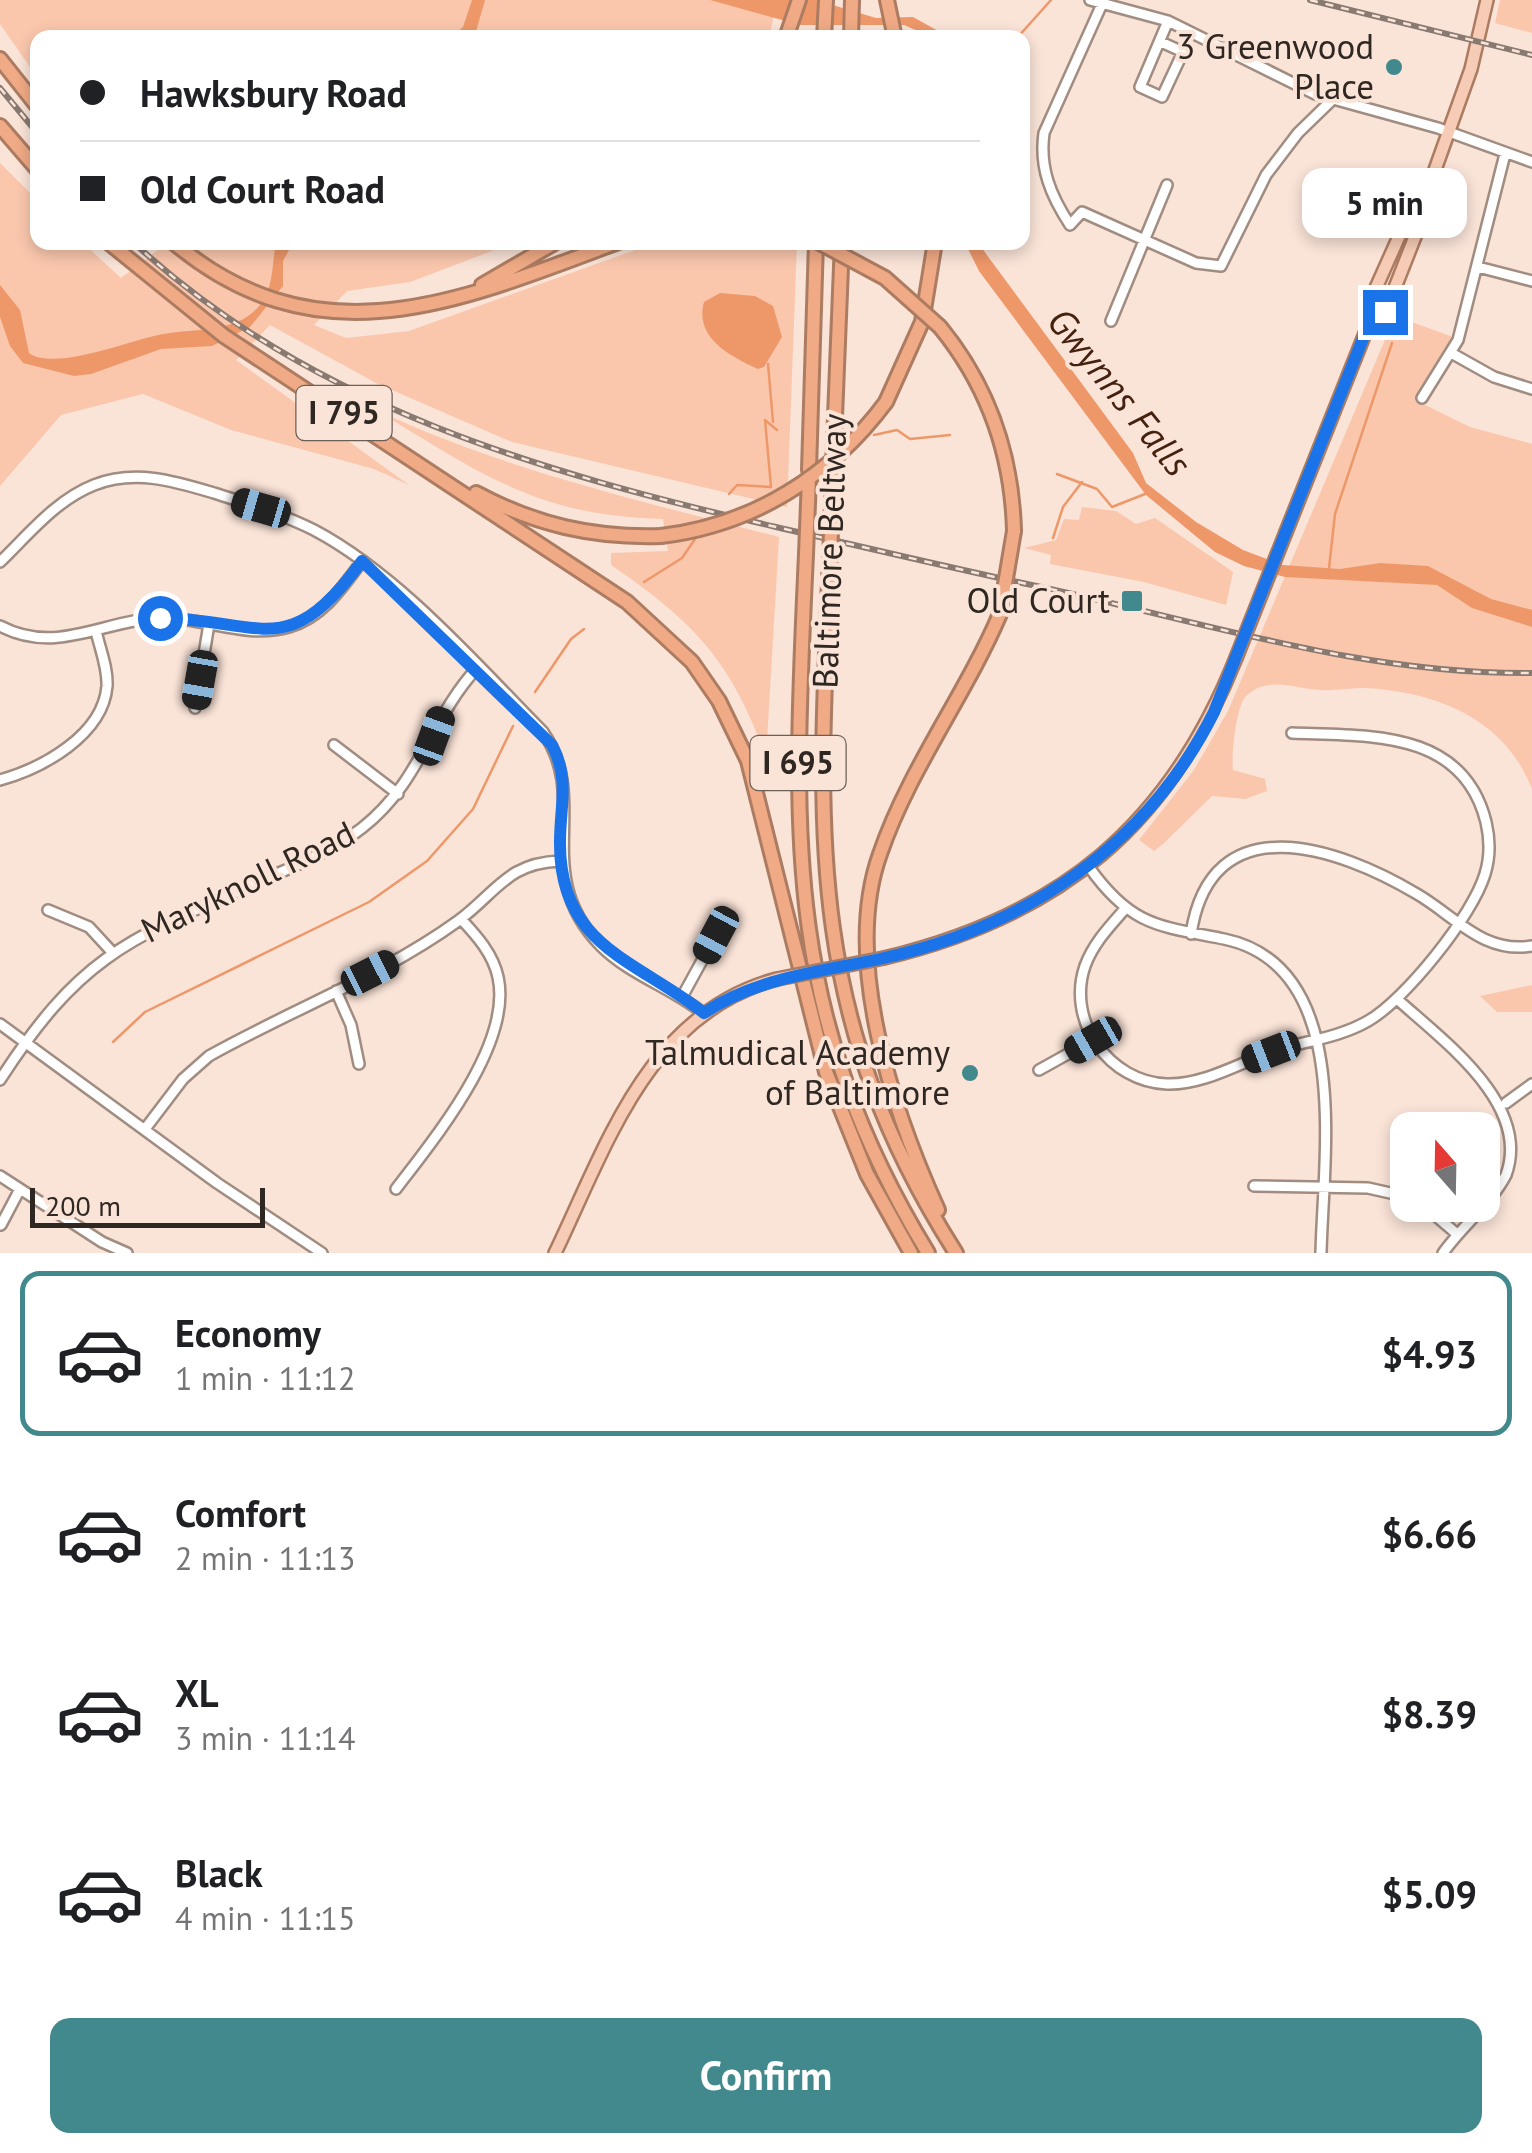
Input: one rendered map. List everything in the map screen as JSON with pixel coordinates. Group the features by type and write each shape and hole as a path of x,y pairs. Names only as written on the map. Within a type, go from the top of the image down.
{"highway":[{"path":"789,30 799,0"},
{"path":"824,30 826,0"},
{"path":"851,30 852,0"},
{"path":"886,0 894,30"},
{"path":"0,59 30,97"},
{"path":"0,126 30,161"},
{"name":"I 795","path":"117,250 182,306 425,465"},
{"path":"184,250 224,279 252,292 334,313 400,312 453,300 595,250"},
{"path":"453,300 542,250"},
{"name":"Baltimore Beltway","path":"817,250 797,834 813,971 840,1068 866,1135 928,1253"},
{"path":"832,250 885,278 940,327 964,358 997,423 1010,477 1014,531 1000,614 969,682 894,819 867,907 872,994 885,1054 912,1146 956,1253"},
{"name":"Baltimore Beltway","path":"842,250 821,832 833,948 854,1034 880,1109 919,1192 956,1253"},
{"path":"425,465 495,503 566,530 596,536 661,536 714,525 788,494 847,448 886,402 922,322 934,250"},
{"path":"425,465 646,618 692,662 719,700 756,785 826,1072 868,1174 911,1253"}],"main road":[{"path":"555,1253 636,1087 670,1042 704,1013 738,993 777,980 884,958 980,930 1043,899 1089,867 1139,821 1188,758 1236,658 1370,321 1367,308 1418,194 1431,182 1450,134 1487,0"}],"street":[{"path":"1090,0 1168,21 1333,99 1532,162"},
{"path":"1102,4 1044,133 1042,164 1070,225 1082,212 1211,268 1221,266 1256,189 1298,132 1333,99"},
{"path":"1162,42 1183,52 1162,97 1140,87 1168,21"},
{"path":"1422,398 1453,354 1505,154"},
{"path":"1110,321 1139,260 1142,240 1166,184"},
{"path":"1478,267 1532,282"},
{"path":"1453,354 1494,377 1532,389"},
{"path":"0,562 76,493 106,481 138,477 174,482 274,512 315,531 362,561 543,732 565,780 560,861 574,906 592,936 624,964 704,1013"},
{"path":"0,626 41,640 147,618 260,631 299,623 336,596 362,561"},
{"path":"195,708 209,624"},
{"path":"0,780 34,767 72,742 96,719 107,680 96,631"},
{"name":"Maryknoll Road","path":"0,1080 62,994 112,952 140,934 339,844 398,794 419,766 446,706 478,668"},
{"path":"1124,910 1098,942 1084,968 1083,1013 1093,1040 1125,1072 1164,1084 1195,1081 1359,1026 1397,999 1458,923 1480,887 1489,843 1484,814 1461,773 1434,751 1398,739 1292,734"},
{"path":"334,746 398,794"},
{"path":"1191,934 1201,895 1222,867 1244,854 1279,845 1314,850 1398,884 1488,942 1532,946"},
{"path":"145,1129 200,1062 461,918 509,874 532,864 560,861"},
{"path":"1089,867 1124,910 1158,928 1242,944 1276,964 1300,995 1317,1040 1324,1085 1322,1253"},
{"path":"48,910 89,927 112,952"},
{"path":"396,1190 456,1105 499,1012 495,968 461,918"},
{"path":"682,997 716,935"},
{"path":"336,990 359,1064"},
{"path":"1397,999 1506,1102 1515,1138 1509,1169 1443,1253"},
{"path":"0,1024 322,1253"},
{"path":"1039,1070 1093,1040"},
{"path":"1506,1102 1532,1084"},
{"path":"0,1176 102,1242 127,1253"},
{"path":"1254,1186 1390,1194"},
{"path":"1,1225 20,1189"},
{"path":"1443,1222 1457,1234"}],"shaded area":[{"path":"0,0 777,0 771,30 30,30 30,67 0,24"},
{"path":"472,0 485,0 476,30 460,30"},
{"path":"710,0 816,0 876,18 913,17 936,30 916,30 904,25 800,25"},
{"path":"1500,0 1532,0 1532,33 1495,23"},
{"path":"0,163 30,193 30,250 91,250 121,278 158,250 495,250 410,282 347,291 314,325 346,338 409,331 635,250 797,250 787,507 512,442 378,384 270,325 236,360 409,485 374,469 231,430 143,394 61,415 0,486"},
{"path":"275,250 289,250 283,261 283,286 250,327 212,346 161,349 91,374 74,376 23,363 10,346 0,317 0,285 20,310 29,353 41,358 75,357 163,334 233,324 259,306 271,280"},
{"name":"Gwynns Falls","path":"968,250 983,250 1133,453 1146,483 1196,522 1243,550 1283,565 1340,569 1380,563 1428,566 1491,599 1532,610 1532,627 1472,608 1437,585 1285,577 1244,566 1215,552 1146,495 979,271"},
{"path":"720,293 755,296 773,306 782,337 764,367 758,369 736,358 709,335 702,314 704,302"},
{"path":"1395,316 1453,337 1415,400 1470,427 1532,444 1532,789 1505,744 1486,727 1443,703 1366,688 1263,686 1242,701 1235,731 1233,770 1265,779 1267,791 1245,799 1212,796 1154,851 1139,840 1194,770 1228,711"},
{"path":"374,409 523,467 779,537 766,757 739,694 706,646 665,605 611,565 611,553 668,551 663,519 579,509 510,487"},
{"path":"1082,507 1116,511 1136,524 1155,518 1233,572 1226,605 1144,582 1050,564 1051,555 1024,548 1056,540 1064,519 1079,520"},
{"path":"1532,985 1532,1012 1497,1012 1480,996"}],"waterway":[{"path":"1024,30 1051,0"},
{"path":"1329,568 1335,514 1392,343"},
{"path":"768,364 773,422"},
{"path":"729,494 737,485 771,487 765,420 777,430"},
{"path":"874,435 897,430 910,439 950,435"},
{"path":"1057,474 1097,489 1112,507 1145,494"},
{"path":"1053,538 1063,507 1082,482"},
{"path":"644,582 682,558 695,539"},
{"path":"535,692 571,639 584,629"},
{"path":"113,1042 145,1012 369,902 427,861 473,809 513,726"}],"railway":[{"path":"1310,0 1532,55"},
{"path":"0,88 30,124"},
{"path":"143,250 203,300 276,349 354,391 518,457 603,483 901,556 1340,655 1404,665 1532,673"}],"place":[{"name":"3 Greenwood Place","path":"1394,67"},
{"name":"Old Court","path":"1132,601"},
{"name":"Talmudical Academy of Baltimore","path":"970,1073"}],"route":[{"path":"160,618 249,631 286,628 324,608 362,561 543,732 552,745 565,780 560,861 574,906 592,936 624,964 704,1013 767,982 942,944 1012,916 1064,886 1139,821 1188,758 1214,712 1370,321 1385,312"}]}
